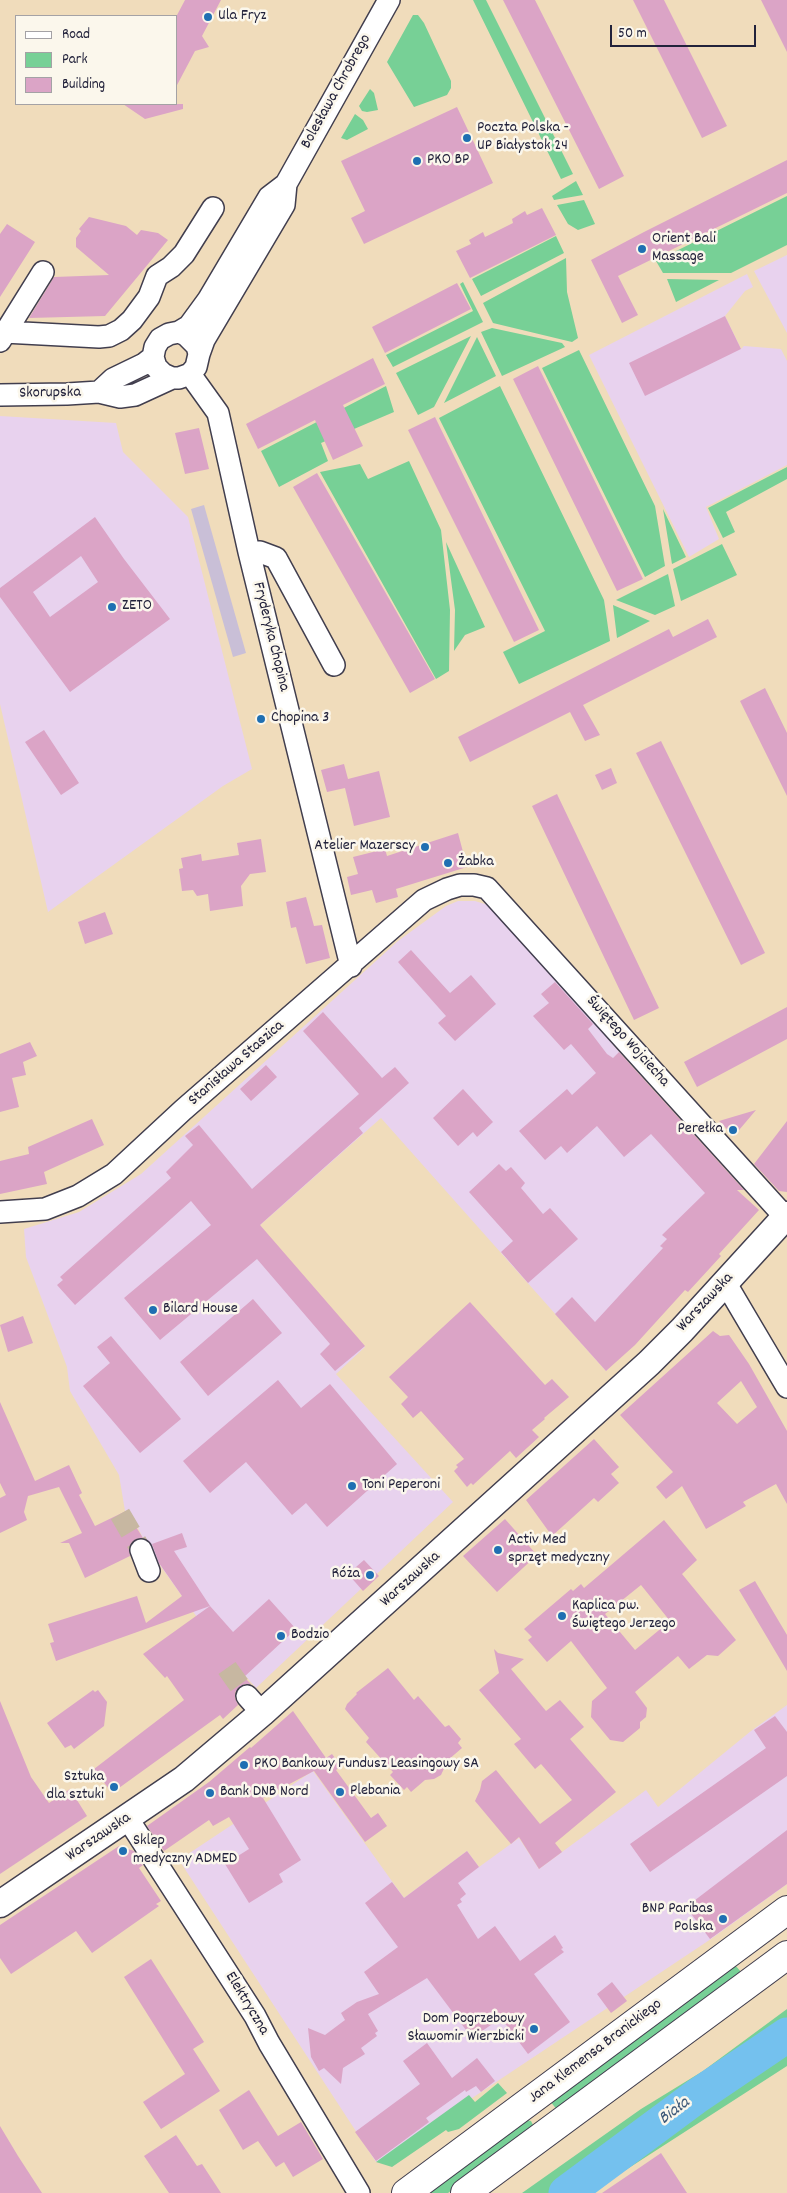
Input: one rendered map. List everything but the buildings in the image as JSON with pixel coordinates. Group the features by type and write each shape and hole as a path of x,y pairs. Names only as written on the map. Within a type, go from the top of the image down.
{"main road":[{"name":"Jana Klemensa Branickiego","path":"406,2193 787,1910"},
{"path":"746,1940 745,1956 749,1962 762,1968 778,1961"},
{"path":"465,2193 778,1961"}],"street":[{"name":"Bolesława Chrobrego","path":"199,354 204,340 284,205 286,184 389,0"},
{"name":"Bolesława Chrobrego","path":"179,332 188,326 208,300 269,196 286,184"},
{"path":"2,337 109,336 121,330 132,320 149,297 157,276 184,254 214,208"},
{"path":"2,337 43,272"},
{"path":"179,332 193,339 199,354 196,367 181,376 163,374 156,367 153,357 154,347 160,338 179,332"},
{"name":"Skorupska","path":"99,392 113,378 144,364 153,357"},
{"name":"Skorupska","path":"0,395 99,392 120,397 135,395 181,376"},
{"name":"Fryderyka Chopina","path":"181,376 218,413 249,552 351,966"},
{"path":"249,552 260,552 276,558 334,665"},
{"name":"Stanisława Staszica","path":"0,1212 44,1208 78,1196 114,1174 183,1110 351,966 424,900 436,893 460,885"},
{"name":"Świętego Wojciecha","path":"460,885 488,888 786,1216"},
{"name":"Warszawska","path":"0,1904 128,1819 184,1779 255,1704 592,1416 682,1330 786,1216"},
{"path":"725,1282 787,1387"},
{"path":"141,1550 149,1571"},
{"name":"Elektryczna","path":"128,1819 256,2016 269,2043 359,2193"}],"shaded area":[{"path":"787,255 787,333 754,271"},
{"path":"747,274 753,287 745,291 725,316 741,349 744,346 781,349 787,361 787,465 706,507 719,539 689,557 589,355"},
{"path":"0,416 116,423 123,452 188,517 252,769 223,786 48,912 0,704"},
{"path":"204,505 246,653 233,657 191,509"},
{"path":"458,901 475,901 488,905 558,980 753,1209 606,1371 381,1118 259,1226 365,1347 336,1374 453,1502 256,1688 211,1637 148,1548 129,1510 125,1511 119,1475 70,1391 67,1367 26,1257 24,1229 79,1212 141,1174 398,941 446,906"},
{"path":"787,1705 787,1884 711,1939 376,2162 179,1860 313,1771 404,1898 467,1851 479,1867 519,1838 539,1869 646,1790 658,1807 751,1731"}],"green space":[{"path":"473,0 486,0 573,174 561,179"},
{"path":"413,15 418,15 424,23 451,81 451,88 447,95 414,107 387,62"},
{"path":"370,89 374,93 378,110 362,111 359,106"},
{"path":"355,114 363,120 368,129 347,140 341,138"},
{"path":"576,181 583,195 554,200 552,196"},
{"path":"787,196 787,245 731,273 663,273 656,261"},
{"path":"584,200 595,224 578,230 568,224 557,205"},
{"path":"556,236 564,253 481,296 472,279"},
{"path":"566,258 567,292 578,338 572,342 493,323 483,303"},
{"path":"667,279 719,280 676,302"},
{"path":"463,282 483,322 393,367 386,355 473,311 460,284"},
{"path":"492,328 562,343 565,347 502,376 481,332"},
{"path":"471,336 434,407 418,415 396,373"},
{"path":"477,337 496,376 444,403"},
{"path":"579,350 655,506 665,566 645,577 542,368"},
{"path":"386,386 394,412 321,443 328,461 279,487 261,451"},
{"path":"500,386 604,600 610,641 519,684 503,652 545,631 439,418"},
{"path":"409,461 441,530 450,610 449,671 436,679 320,472 360,464 368,479"},
{"path":"787,467 787,479 726,512 735,532 723,538 708,508"},
{"path":"663,509 686,557 672,564"},
{"path":"446,542 485,627 465,635 454,651 455,610"},
{"path":"722,544 737,575 681,601 673,569"},
{"path":"668,574 675,606 655,615 616,600"},
{"path":"613,605 650,621 617,638"},
{"path":"734,1964 743,1974 558,2111 550,2101"},
{"path":"787,2009 787,2066 590,2193 522,2193 641,2109 703,2071"},
{"path":"498,2083 507,2093 459,2129 448,2132 446,2130 392,2167 376,2162 469,2095 475,2102"},
{"path":"526,2120 531,2121 532,2129 448,2193 427,2193"}],"waterway":[{"name":"Biała","path":"566,2193 697,2096 787,2035"}],"tunnel":[{"path":"120,1514 141,1550"},
{"path":"227,1668 247,1696"}],"place":[{"name":"Ula Fryz","path":"208,17"},
{"name":"Poczta Polska - UP Białystok 24","path":"467,138"},
{"name":"PKO BP","path":"417,161"},
{"name":"Orient Bali Massage","path":"642,249"},
{"name":"ZETO","path":"112,607"},
{"name":"Chopina 3","path":"261,719"},
{"name":"Atelier Mazerscy","path":"425,847"},
{"name":"Żabka","path":"448,863"},
{"name":"Perełka","path":"733,1130"},
{"name":"Bilard House","path":"153,1310"},
{"name":"Toni Peperoni","path":"352,1486"},
{"name":"Activ Med sprzęt medyczny","path":"498,1550"},
{"name":"Róża","path":"370,1575"},
{"name":"Kaplica pw. Świętego Jerzego","path":"562,1616"},
{"name":"Bodzio","path":"281,1636"},
{"name":"PKO Bankowy Fundusz Leasingowy SA","path":"244,1765"},
{"name":"Sztuka dla sztuki","path":"114,1787"},
{"name":"Plebania","path":"340,1792"},
{"name":"Bank DNB Nord","path":"210,1793"},
{"name":"Sklep medyczny ADMED","path":"123,1851"},
{"name":"BNP Paribas Polska","path":"723,1919"},
{"name":"Dom Pogrzebowy Sławomir Wierzbicki","path":"534,2029"}]}
